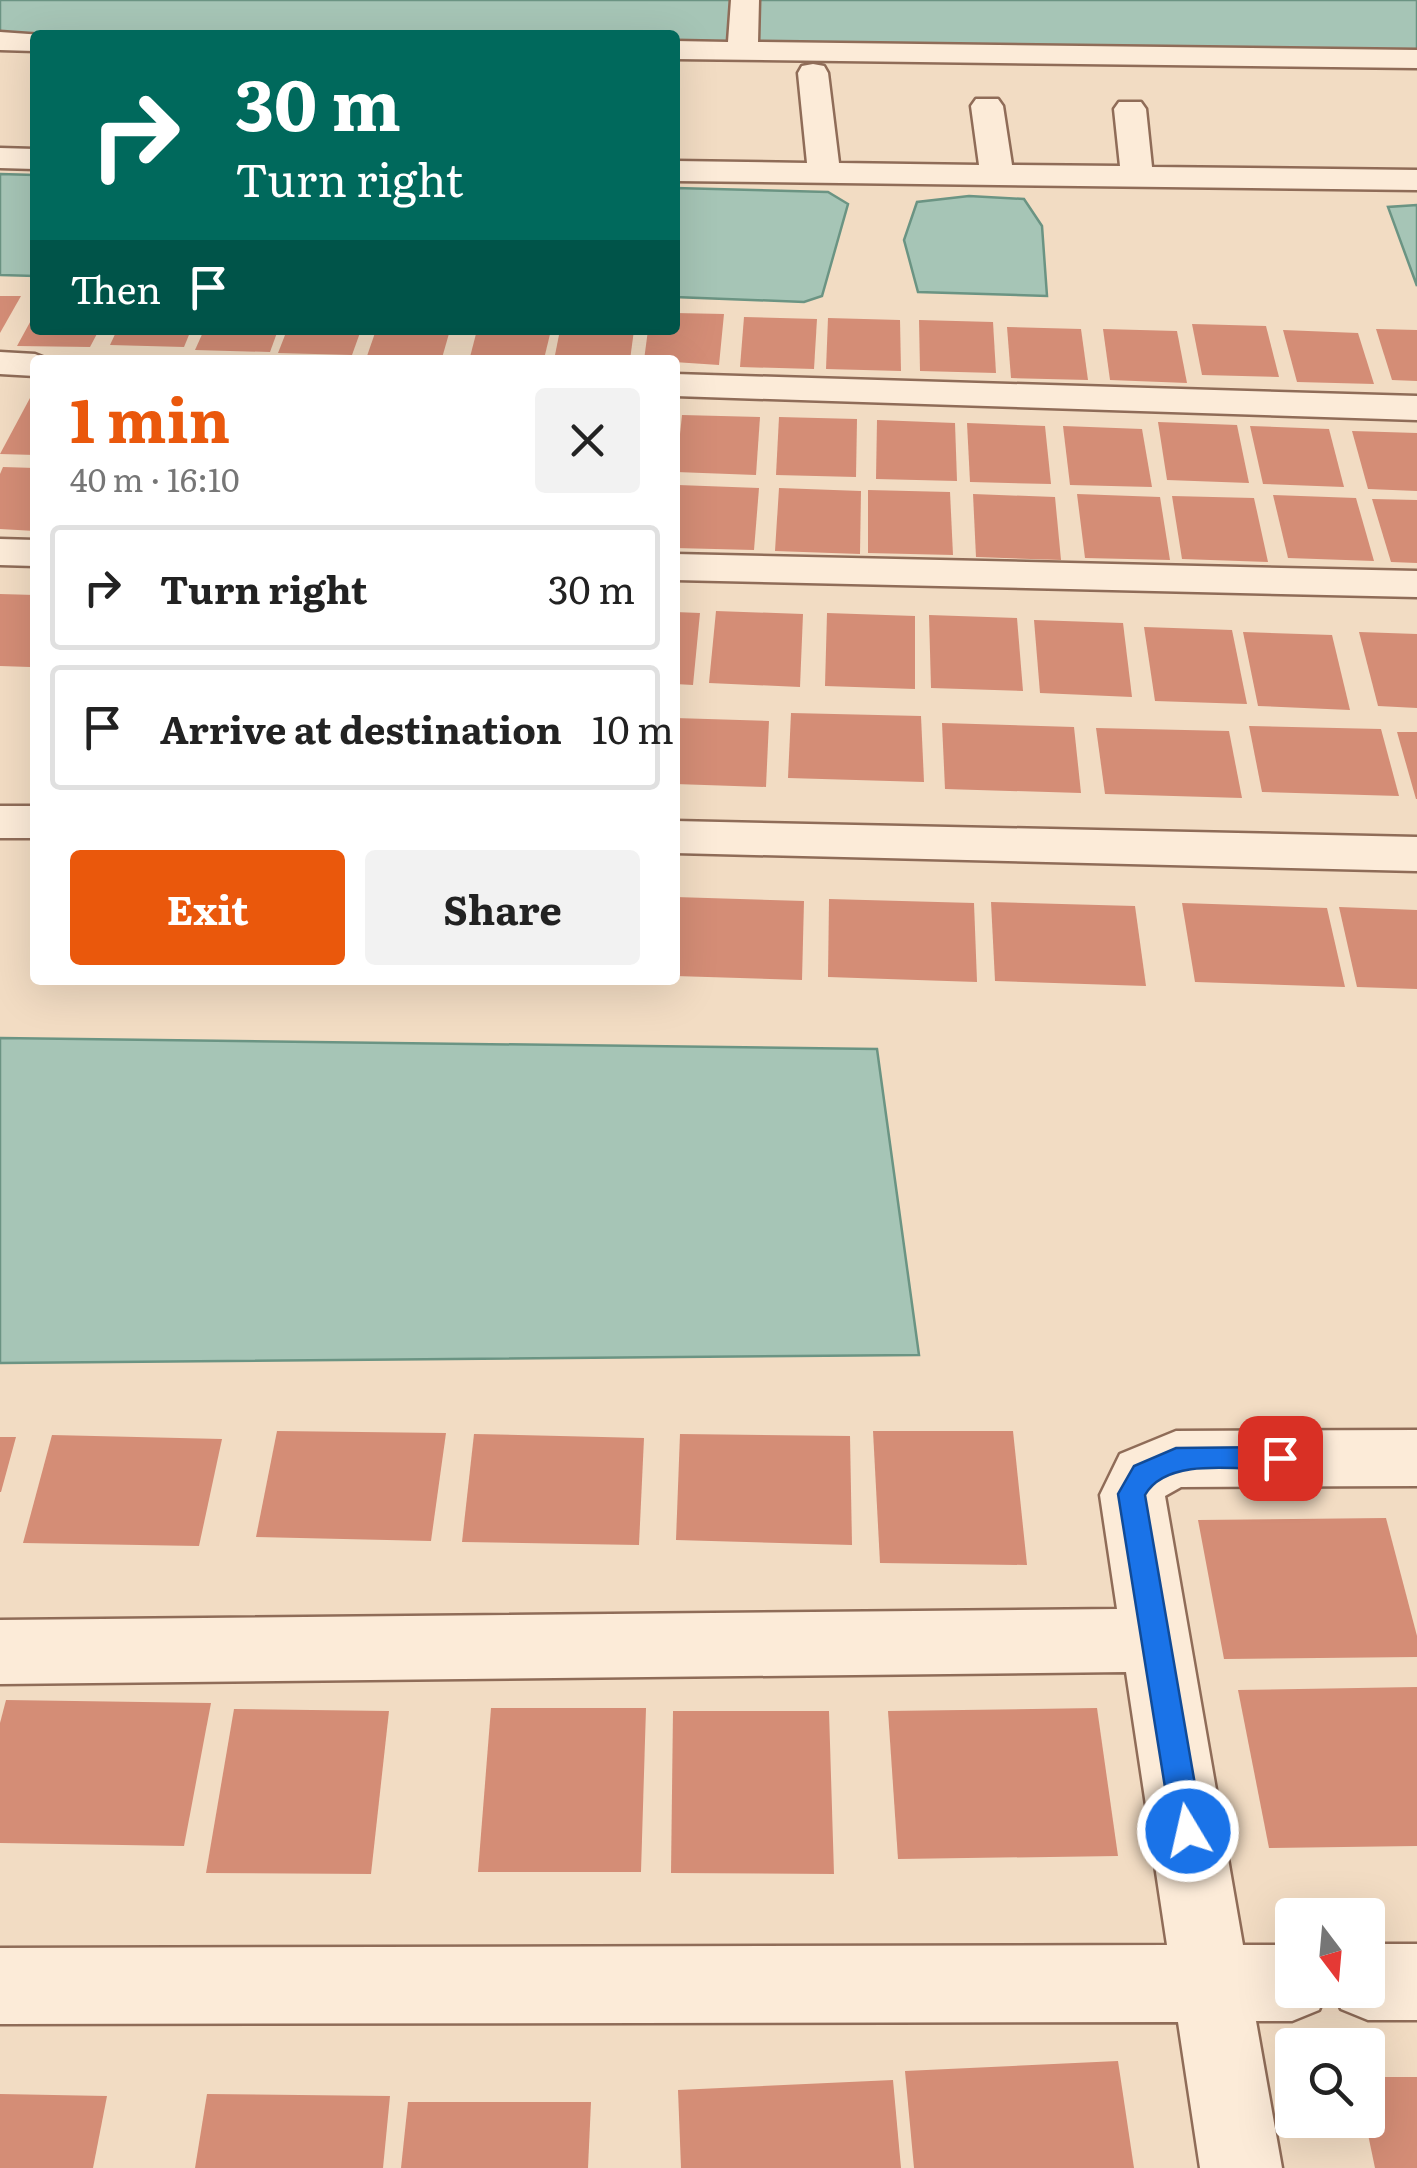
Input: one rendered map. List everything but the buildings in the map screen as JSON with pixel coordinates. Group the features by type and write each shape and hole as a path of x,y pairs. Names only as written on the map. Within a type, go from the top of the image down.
{"street":[{"path":"744,51 745,0"},
{"path":"0,41 30,42"},
{"path":"680,50 1417,59"},
{"path":"814,72 824,172"},
{"path":"988,106 997,175"},
{"path":"1130,109 1137,176"},
{"path":"0,158 30,159"},
{"path":"680,170 1137,176 1288,165 1417,180"},
{"path":"0,364 30,364"},
{"path":"680,384 1417,408"},
{"path":"0,552 30,553"},
{"path":"680,568 1417,584"},
{"path":"0,822 30,822"},
{"path":"680,837 1417,854"},
{"path":"1241,2168 1132,1494 1143,1474 1176,1459 1417,1458"},
{"path":"0,1652 1156,1640"},
{"path":"1385,1982 1417,1982"},
{"path":"0,1986 1275,1983"}],"shaded area":[{"path":"0,0 1417,0 1417,53 680,43 680,30 30,30 30,34 0,34"},
{"path":"0,174 30,175 30,276 0,275"},
{"path":"680,188 828,192 848,204 822,296 804,302 680,297"},
{"path":"969,196 1024,199 1042,226 1047,296 918,292 904,240 917,202"},
{"path":"1417,205 1417,286 1388,207"},
{"path":"0,1038 877,1049 919,1355 0,1363"}],"route":[{"path":"1188,1831 1132,1494 1143,1474 1176,1459 1280,1458"}]}
